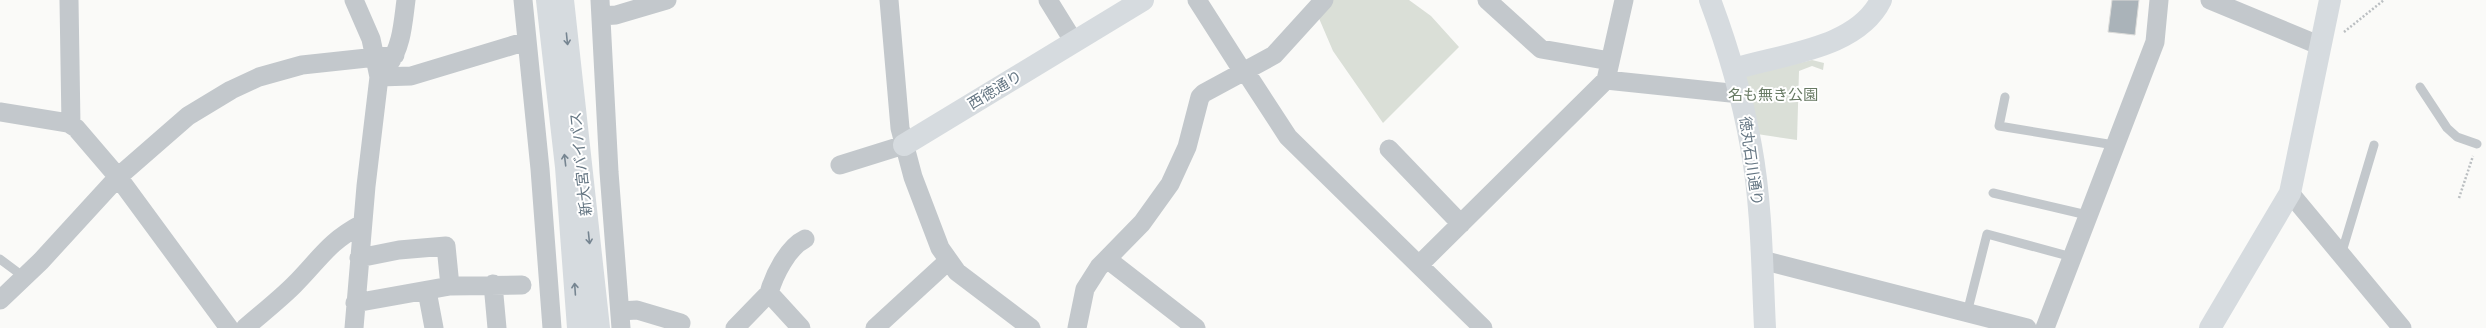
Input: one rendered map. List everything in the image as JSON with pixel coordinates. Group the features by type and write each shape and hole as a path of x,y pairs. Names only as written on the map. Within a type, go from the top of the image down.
{"main road":[{"name":"新大宮バイパス","path":"547,0 566,167 578,328"},
{"name":"新大宮バイパス","path":"563,0 599,328"},
{"name":"西徳通り","path":"904,145 1143,0"},
{"name":"徳丸石川通り","path":"1710,0 1734,69 1756,184 1762,260 1765,328"},
{"path":"1734,69 1829,43 1847,36 1862,25 1882,0"},
{"path":"2210,328 2290,193 2330,0"}],"street":[{"path":"69,0 71,125"},
{"path":"354,0 367,27 378,77 362,224 354,328"},
{"path":"378,77 395,56 406,0"},
{"path":"523,0 544,213 552,328"},
{"path":"888,0 897,109 904,145 913,177 940,248 957,272 1031,328"},
{"path":"1048,0 1074,42"},
{"path":"1197,0 1288,137 1484,328"},
{"path":"1077,328 1085,290 1107,259 1142,223 1170,184 1187,147 1200,97 1274,54 1324,0"},
{"path":"1487,0 1541,49 1610,61"},
{"path":"1419,265 1606,80 1624,0"},
{"path":"2045,328 2087,215 2155,42 2159,0"},
{"path":"2210,0 2323,38"},
{"path":"659,1 616,15 600,8 609,172 621,319 637,310 682,323"},
{"path":"378,77 411,76 526,41"},
{"path":"0,300 24,277 118,177 188,116 231,90 259,77 302,65 395,56"},
{"path":"1606,80 1740,94"},
{"path":"0,112 71,125 76,128 118,177 229,328"},
{"name":"西徳通り","path":"840,165 904,145"},
{"path":"1389,149 1461,224"},
{"path":"2290,193 2402,328"},
{"path":"245,328 294,285 326,248 344,234 362,224"},
{"path":"736,328 770,294 773,279 798,243 805,239"},
{"path":"359,258 398,250 446,246 450,286"},
{"path":"1107,259 1196,328"},
{"path":"1762,260 2027,328"},
{"path":"875,328 948,261"},
{"path":"355,303 450,286 493,284 522,285"},
{"path":"493,284 497,328"},
{"path":"427,291 434,328"},
{"path":"770,294 801,328"}],"lane":[{"path":"2420,87 2447,128 2457,137 2477,144"},
{"path":"2004,97 1998,126 2114,145"},
{"path":"2341,255 2374,145"},
{"path":"1993,193 2087,215"},
{"path":"1967,313 1987,234 2072,257"},
{"path":"0,259 24,277"}],"path":[{"path":"2323,38 2342,33 2384,0"},
{"path":"2459,198 2477,144"}],"green space":[{"path":"1332,0 1409,0 1431,16 1459,47 1383,123 1333,51 1318,16"},
{"name":"名も無き公園","path":"1812,60 1824,63 1823,70 1812,66 1799,71 1797,140 1757,134 1744,76"}],"building":[{"path":"2112,0 2139,0 2135,35 2108,32"}]}
